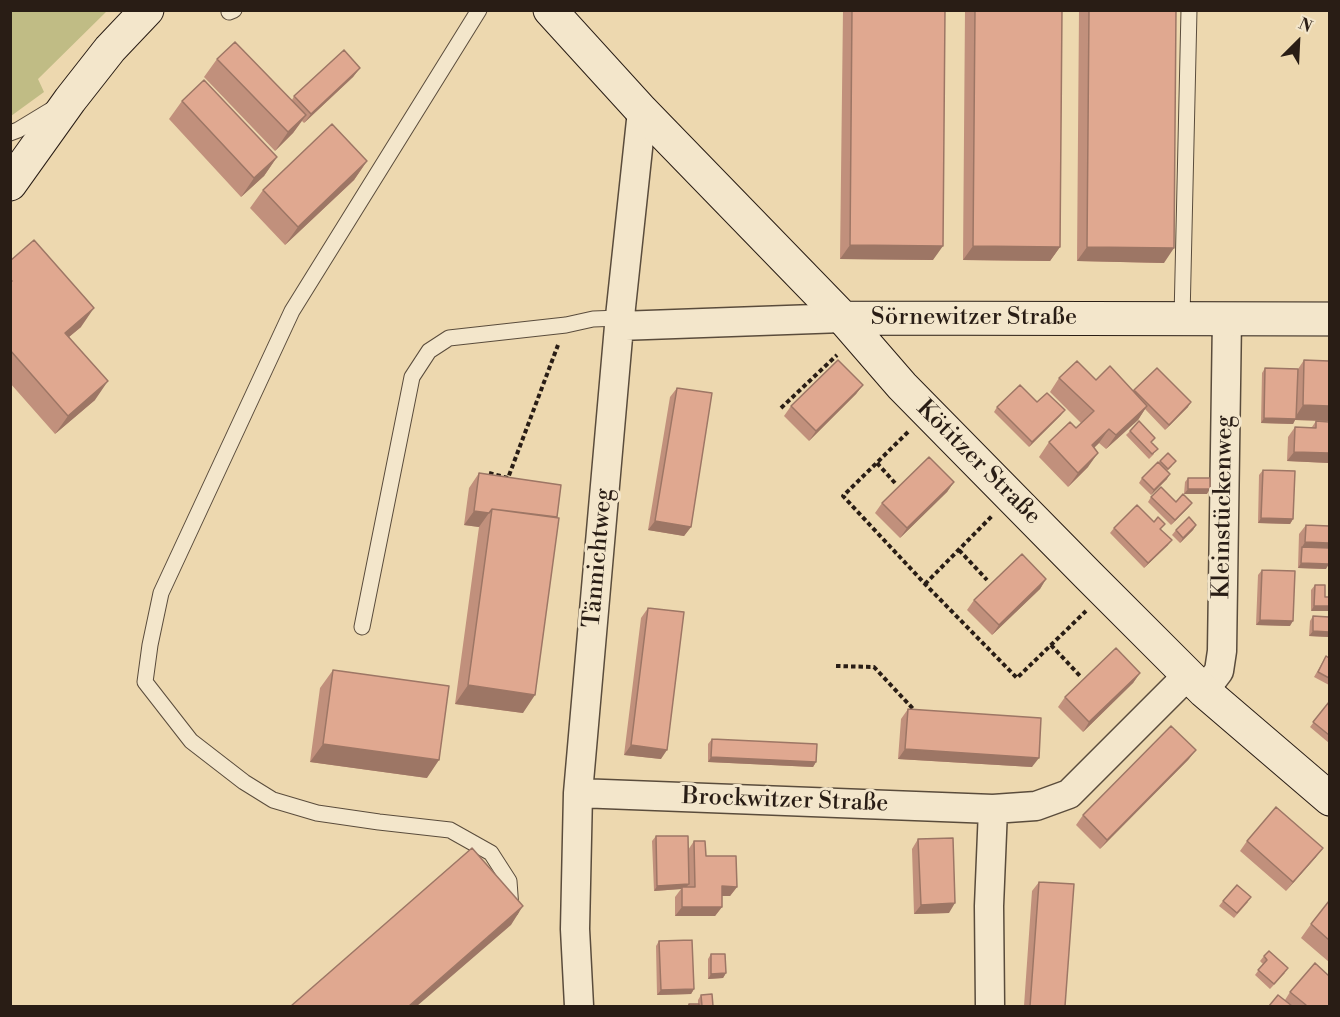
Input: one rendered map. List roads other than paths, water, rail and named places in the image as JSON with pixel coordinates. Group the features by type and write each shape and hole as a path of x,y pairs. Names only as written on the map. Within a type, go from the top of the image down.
{"street":[{"path":"10,184 110,49 147,10"},
{"name":"Kötitzer Straße","path":"550,10 642,111 850,326 928,413 1196,683 1329,799"},
{"name":"Tännichtweg","path":"579,1006 575,929 578,794 620,322 642,111"},
{"name":"Sörnewitzer Straße","path":"620,322 850,326 1182,318 1329,319"},
{"name":"Kleinstückenweg","path":"993,809 1036,806 1069,794 1196,683 1219,671 1222,651 1227,318"},
{"name":"Brockwitzer Straße","path":"578,794 993,809"},
{"path":"990,1006 989,906 993,809"}],"lane":[{"path":"479,10 292,311 161,593 145,682 191,741 244,782 273,800 317,813 450,830 491,853 509,881 511,909"},
{"path":"1182,318 1190,10"},
{"path":"10,133 70,100"},
{"path":"362,627 412,377 429,351 449,338 566,325 593,319 620,322"}]}
